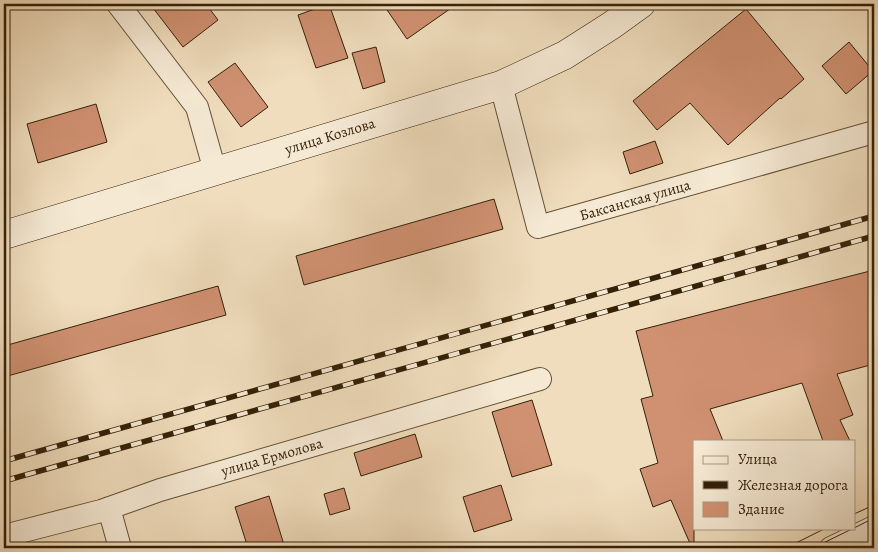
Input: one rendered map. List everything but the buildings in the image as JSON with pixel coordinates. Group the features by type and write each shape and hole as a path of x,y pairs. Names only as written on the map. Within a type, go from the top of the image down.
{"street":[{"path":"118,4 197,107 215,171"},
{"name":"улица Козлова","path":"4,235 501,85 565,55 612,26 641,4"},
{"name":"Баксанская улица","path":"501,85 538,227 874,132"},
{"name":"улица Ермолова","path":"4,536 109,508 170,487 540,379"},
{"path":"109,508 120,548"},
{"path":"831,548 874,527"}],"tram line":[{"path":"856,513 874,505"},
{"path":"856,527 874,518"},
{"path":"786,548 822,530"},
{"path":"813,548 850,530"}],"railway":[{"path":"4,461 874,216"},
{"path":"4,481 874,236"}]}
